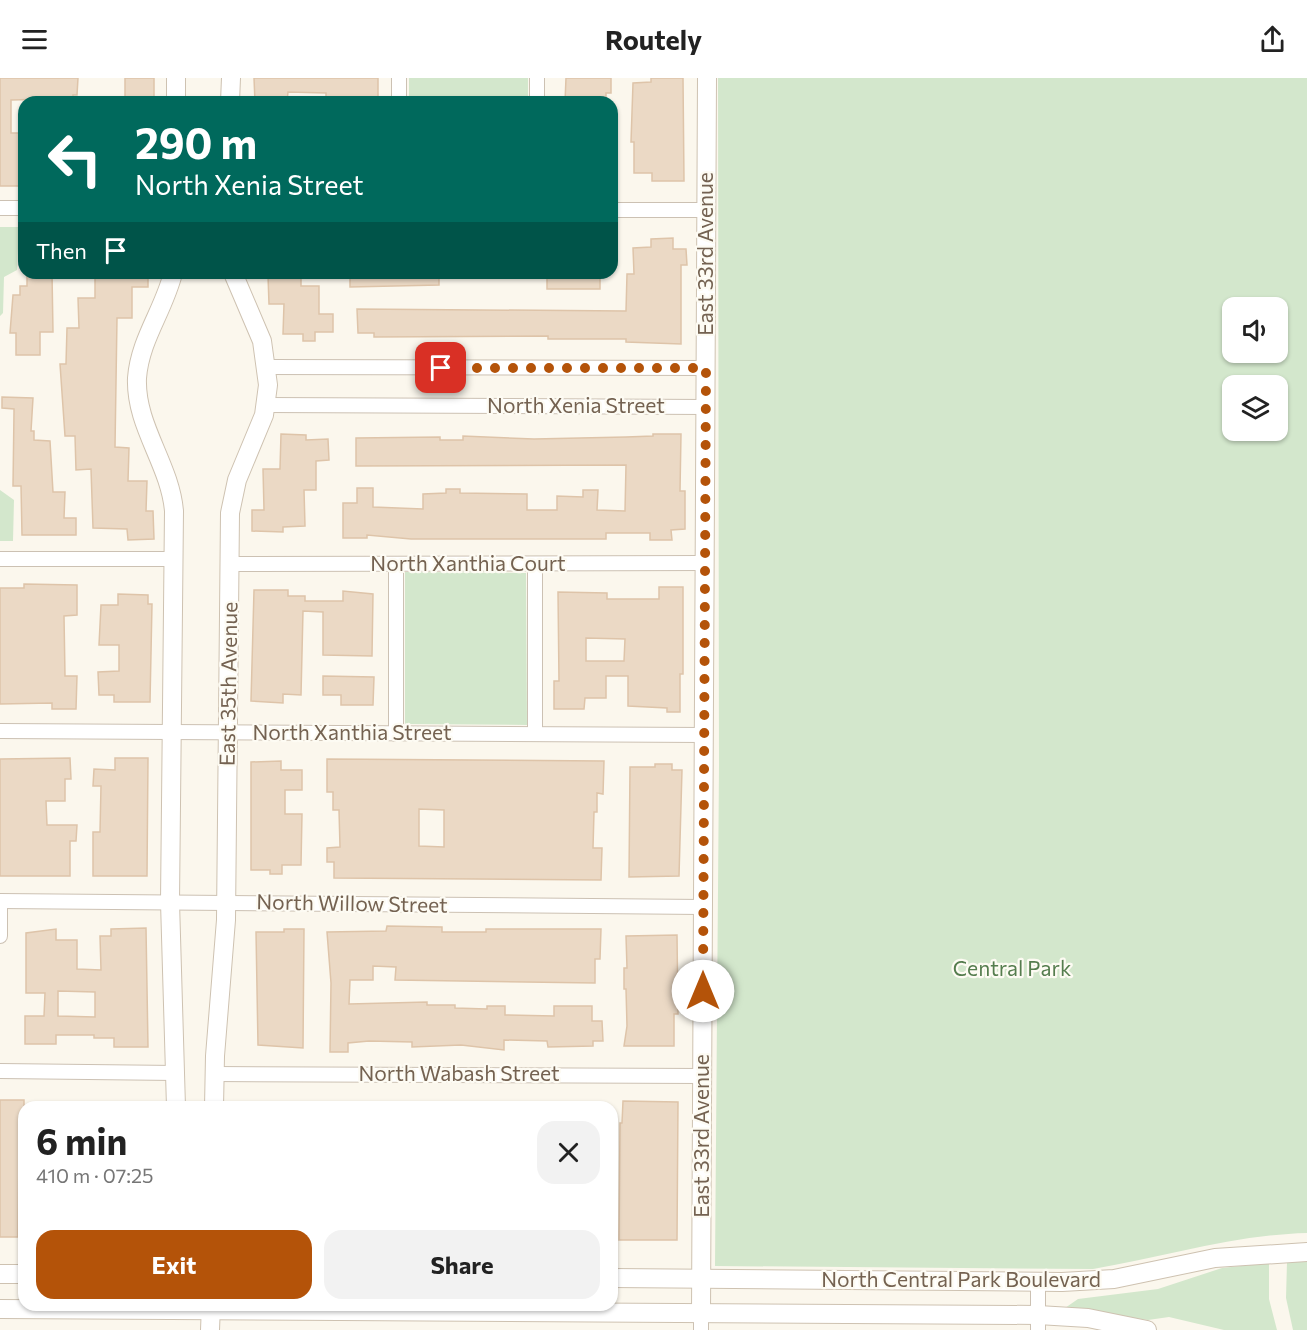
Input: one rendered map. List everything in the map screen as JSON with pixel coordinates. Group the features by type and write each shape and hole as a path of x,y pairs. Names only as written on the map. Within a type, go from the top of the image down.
{"street":[{"path":"176,78 176,96"},
{"path":"230,96 231,78"},
{"path":"399,78 399,96"},
{"path":"537,78 537,96"},
{"name":"East 33rd Avenue","path":"701,1322 707,78"},
{"path":"0,208 18,208"},
{"path":"618,210 706,210"},
{"path":"170,279 145,338 137,378 143,422 166,471 173,497 170,902 176,1101"},
{"name":"East 35th Avenue","path":"214,1101 227,902 230,513 234,488 258,435 266,405 267,367 262,341 236,279"},
{"name":"North Xenia Street","path":"267,367 706,368"},
{"name":"North Xenia Street","path":"266,405 706,407"},
{"path":"0,559 174,559"},
{"name":"North Xanthia Court","path":"230,564 705,563"},
{"path":"396,564 396,734"},
{"path":"534,734 536,564"},
{"name":"North Xanthia Street","path":"0,731 704,735"},
{"path":"0,901 0,936"},
{"name":"North Willow Street","path":"0,901 703,907"},
{"path":"0,1071 176,1073"},
{"name":"North Wabash Street","path":"214,1074 703,1076"},
{"name":"North Central Park Boulevard","path":"618,1278 1038,1282 1114,1279 1215,1258 1307,1252"},
{"path":"0,1274 18,1274"},
{"path":"1038,1282 1038,1323"},
{"name":"North Central Park Boulevard","path":"0,1309 18,1310"},
{"name":"North Central Park Boulevard","path":"70,1311 176,1314 194,1311"},
{"path":"210,1330 211,1311"},
{"name":"North Central Park Boulevard","path":"316,1311 701,1322 1038,1323 1088,1318 1147,1330"}],"green space":[{"path":"409,78 528,78 528,96 409,96"},
{"name":"Central Park","path":"718,78 1307,78 1307,1233 1226,1242 1093,1269 715,1266 719,765"},
{"path":"0,227 18,227 17,270 4,277 3,313 0,316"},
{"path":"0,490 14,500 13,541 0,541"},
{"path":"405,572 526,573 527,725 405,724"},
{"path":"1307,1261 1307,1330 1293,1330 1286,1298 1287,1262"},
{"path":"1269,1263 1269,1299 1277,1330 1224,1330 1169,1317 1148,1320 1065,1308 1078,1299 1158,1289 1222,1268"}],"building":[{"path":"0,78 78,78 77,95 18,96 18,100 11,100 11,133 18,133 18,186 0,186"},
{"path":"125,78 154,78 154,96 125,96"},
{"path":"254,78 378,78 378,96 326,96 326,93 288,92 288,96 255,96"},
{"path":"566,78 611,78 611,93 606,93 606,96 565,96"},
{"path":"651,78 683,78 684,181 652,181 652,173 634,173 634,142 631,142 633,83 651,82"},
{"path":"673,238 673,249 686,249 687,265 681,265 681,344 626,342 626,339 548,339 548,336 374,337 374,333 358,333 357,309 626,311 627,274 634,274 633,248 651,247 651,239"},
{"path":"27,279 52,279 53,332 40,332 40,355 16,355 16,333 10,333 13,295 20,295 20,286 27,286"},
{"path":"95,279 148,279 148,287 132,287 132,318 117,318 115,447 129,448 128,481 147,481 146,511 153,511 154,539 128,540 127,529 93,528 91,469 76,470 75,436 65,436 60,364 66,364 67,328 79,328 78,298 95,298"},
{"path":"268,279 301,279 301,286 319,286 319,314 333,314 333,332 315,332 315,341 303,341 303,334 283,334 284,304 269,304"},
{"path":"350,279 439,279 439,285 350,287"},
{"path":"547,279 600,279 600,289 547,289"},
{"path":"2,397 33,398 31,431 34,431 34,440 50,441 53,492 65,492 64,518 76,518 76,535 22,535 21,486 13,486 14,409 2,408"},
{"path":"281,434 306,435 306,440 328,439 329,460 316,461 316,490 304,490 305,526 283,527 283,532 252,531 252,510 264,510 263,469 280,469"},
{"path":"653,434 681,434 680,491 685,491 685,529 671,530 672,540 650,540 650,533 606,533 606,539 411,539 367,535 367,538 343,538 343,503 357,503 357,488 373,488 373,507 423,509 423,494 446,493 446,489 460,489 460,493 527,494 527,510 557,510 557,496 583,497 583,490 598,490 597,510 625,511 626,465 356,466 356,438 440,437 440,440 463,440 463,436 534,439 653,436"},
{"path":"24,584 77,585 77,615 64,616 65,676 77,676 76,709 52,709 52,703 0,704 0,588 24,588"},
{"path":"659,587 683,587 683,674 680,674 680,712 667,712 667,708 628,706 628,676 606,676 606,698 585,698 584,709 554,709 554,681 559,681 558,592 607,593 607,599 659,599","holes":["586,638 625,639 624,661 586,661"]},
{"path":"254,590 288,590 288,596 305,596 305,601 343,601 343,591 373,594 372,656 323,655 323,612 303,611 301,695 283,694 283,703 251,701"},
{"path":"118,594 148,595 148,604 152,604 150,702 114,702 114,695 99,695 98,672 119,671 119,645 99,645 101,605 118,605"},
{"path":"323,676 374,677 373,705 341,705 341,695 323,695"},
{"path":"70,758 71,779 65,779 65,801 46,801 47,825 77,825 76,841 70,841 70,876 0,876 0,759"},
{"path":"115,758 148,758 147,876 93,876 93,832 100,832 101,786 93,786 94,769 115,770"},
{"path":"327,759 604,761 603,794 597,793 597,812 594,812 593,848 602,848 601,880 334,878 334,862 327,862 327,848 340,847 339,810 333,810 333,792 327,792","holes":["419,809 444,810 444,847 419,846"]},
{"path":"281,761 281,770 302,770 302,790 285,790 285,814 302,814 301,865 282,865 282,874 270,874 270,870 251,870 251,762"},
{"path":"655,764 672,764 672,770 682,770 679,876 629,877 630,767 655,767"},
{"path":"387,926 442,927 442,932 486,932 486,929 601,929 600,959 595,959 595,983 395,980 396,967 373,966 373,980 350,980 349,1004 427,1002 427,1005 455,1005 455,1008 487,1009 487,1006 505,1006 505,1015 554,1016 554,1006 592,1006 592,1021 602,1021 603,1041 593,1041 593,1046 548,1047 547,1041 504,1040 504,1050 461,1045 412,1047 412,1042 369,1041 348,1043 348,1052 330,1052 331,983 327,932 386,931"},
{"path":"146,928 148,1047 114,1047 114,1038 94,1038 94,1035 56,1035 56,1044 25,1044 25,1016 44,1016 45,993 26,993 26,933 56,929 56,940 77,940 77,969 101,970 100,936 111,936 111,929","holes":["58,991 95,992 95,1017 58,1016"]},
{"path":"284,929 304,929 303,1048 258,1045 256,932 284,932"},
{"path":"677,935 678,1014 674,1014 674,1046 624,1046 627,1026 626,989 624,989 624,968 627,968 626,936"},
{"path":"0,1100 24,1100 18,1101 18,1237 0,1237"},
{"path":"623,1101 678,1102 677,1240 619,1240 620,1123 622,1123"}],"route":[{"path":"441,368 706,368 703,991"}]}
